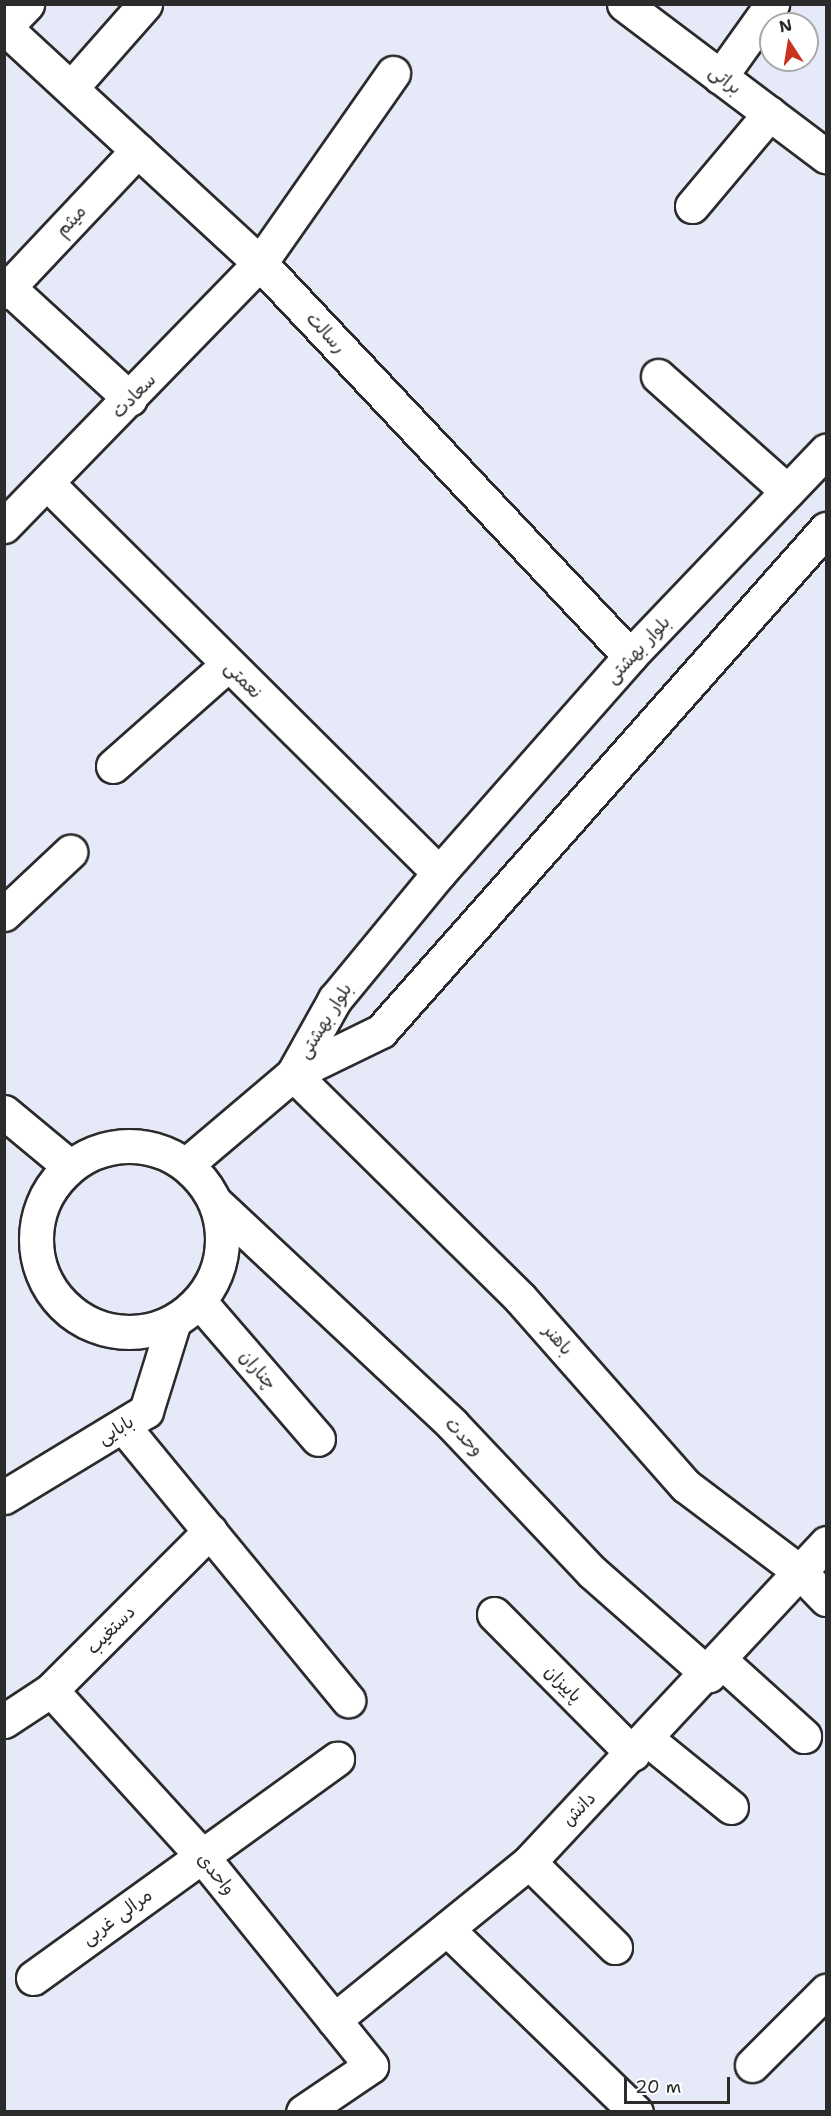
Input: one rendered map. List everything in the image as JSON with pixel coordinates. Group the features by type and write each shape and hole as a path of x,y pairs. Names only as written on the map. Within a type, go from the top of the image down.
{"street":[{"path":"5,27 27,4"},
{"path":"71,88 144,4"},
{"name":"براتی","path":"624,4 826,156"},
{"path":"720,76 772,4"},
{"name":"رسالت","path":"5,27 260,262 630,656"},
{"name":"سعادت","path":"4,526 49,485 260,262 393,73"},
{"path":"693,206 770,113"},
{"name":"میثم","path":"7,290 138,150"},
{"path":"7,290 130,399"},
{"path":"658,376 787,491"},
{"name":"بلوار بهشتی","path":"292,1074 335,999 440,873 630,656 826,451"},
{"name":"نعمتی","path":"49,485 440,873"},
{"name":"بلوار بهشتی","path":"292,1074 381,1031 826,529"},
{"path":"113,766 227,664"},
{"path":"4,914 70,852"},
{"path":"187,1164 292,1074"},
{"name":"باهنر","path":"292,1074 520,1298 686,1486 799,1571 826,1599"},
{"path":"4,1112 69,1166"},
{"path":"128,1145 159,1149 187,1164 215,1202 223,1246 216,1275 186,1311 145,1331 114,1331 85,1322 60,1303 43,1278 35,1248 37,1217 49,1189 69,1166 97,1150 128,1145"},
{"name":"وحدت","path":"215,1202 452,1424 592,1572 804,1736"},
{"name":"بابایی","path":"4,1497 146,1411 186,1311"},
{"name":"چناران","path":"186,1311 318,1439"},
{"path":"123,1426 348,1700"},
{"name":"دستغیب","path":"4,1720 51,1690 210,1531"},
{"name":"دانش","path":"334,2020 529,1862 715,1668 826,1543"},
{"name":"پاییزان","path":"494,1614 640,1746 731,1808"},
{"name":"واحدی","path":"51,1690 201,1855 371,2066 303,2112"},
{"name":"مرالی غربی","path":"33,1978 201,1855 338,1759"},
{"path":"529,1862 615,1947"},
{"path":"447,1929 636,2112"},
{"path":"752,2065 826,1991"}]}
